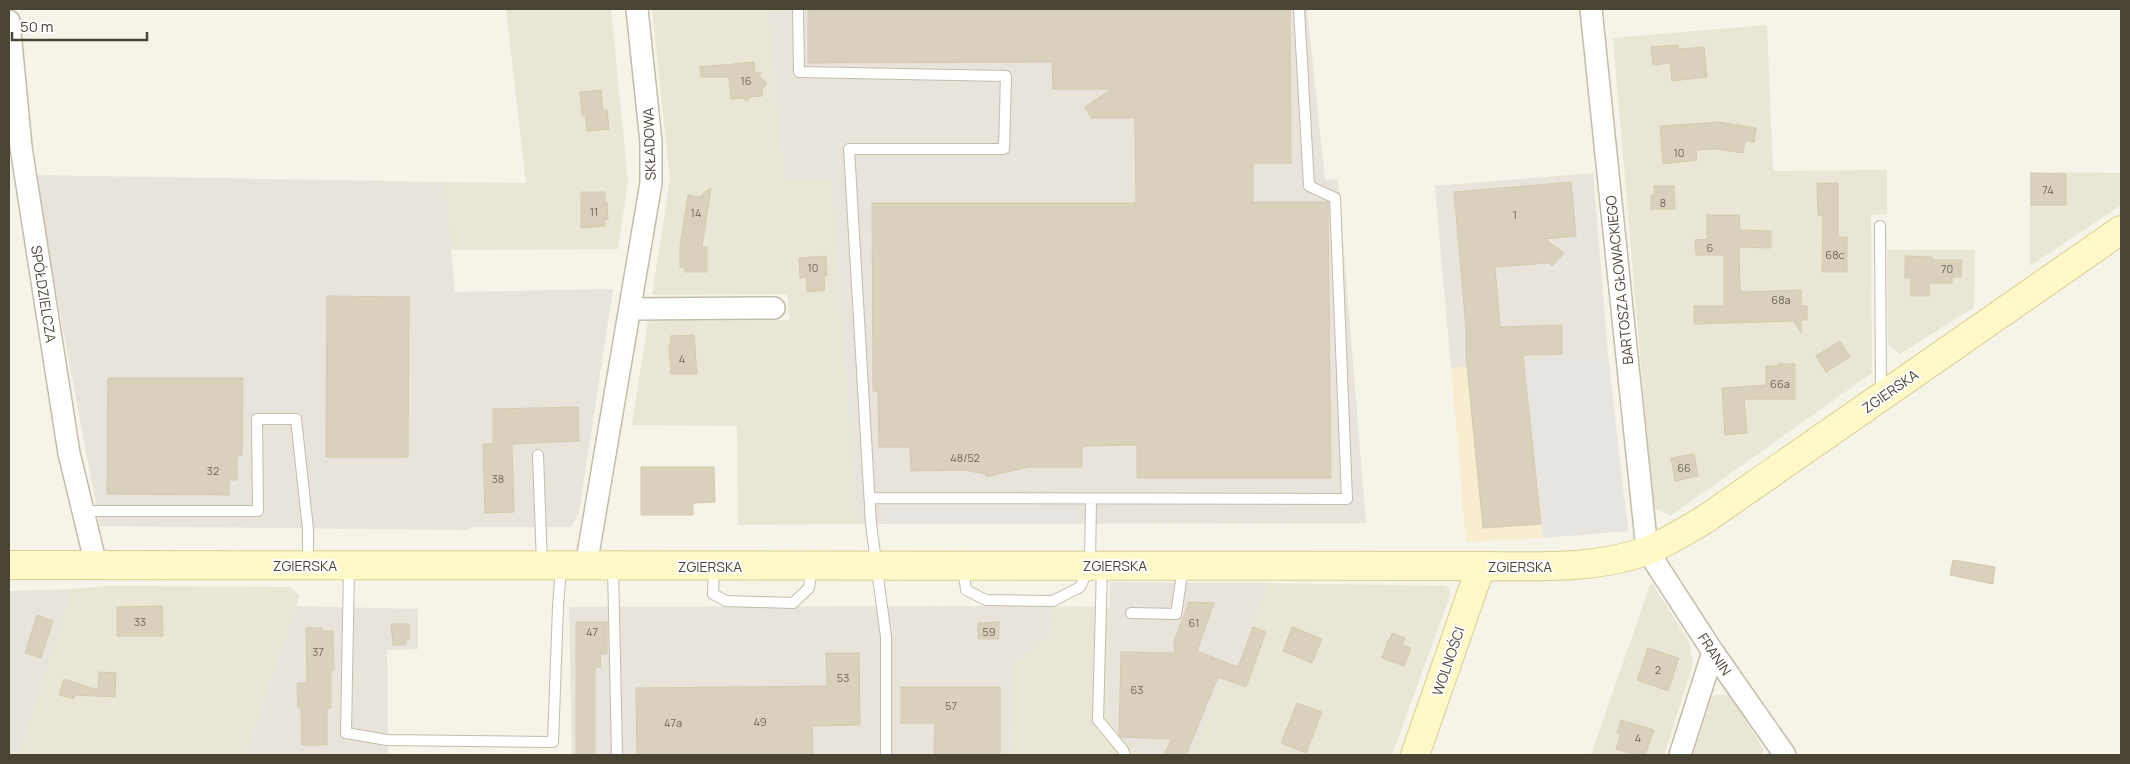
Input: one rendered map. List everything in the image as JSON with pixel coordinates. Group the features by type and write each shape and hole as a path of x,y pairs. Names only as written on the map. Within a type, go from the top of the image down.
{"main road":[{"name":"ZGIERSKA","path":"9,565 1562,566 1595,563 1630,556 1647,550 1704,520 2121,230"},
{"name":"WOLNOŚCI","path":"1415,755 1481,566"}],"street":[{"name":"SKŁADOWA","path":"563,566 630,309 651,183 651,142 638,9"},
{"name":"BARTOSZA GŁOWACKIEGO","path":"1591,9 1647,550"},
{"name":"SPÓŁDZIELCZA","path":"9,22 21,147 69,453 96,565"},
{"path":"630,309 774,308"},
{"name":"FRANIN","path":"1647,550 1713,652 1785,755"},
{"path":"1680,755 1713,652"}],"lane":[{"path":"798,9 799,72 1006,76 1004,148 850,149 871,524 886,637 886,755"},
{"path":"870,498 1347,498 1335,198 1308,186 1299,9"},
{"path":"1880,226 1881,397"},
{"path":"82,511 258,511 257,419 296,419 308,529 308,565"},
{"path":"349,565 346,733 387,740 553,742 558,607 563,566 538,455"},
{"path":"1091,499 1096,566 1098,720 1125,755"},
{"path":"1131,613 1176,614 1183,565"},
{"path":"614,566 617,755"},
{"path":"714,566 713,594 726,601 793,602 809,588 812,566"}],"shaded area":[{"path":"506,9 611,9 628,182 618,249 450,250 445,182 526,183"},
{"path":"652,9 768,9 785,181 831,181 858,524 738,525 737,426 632,425 648,321 789,320 787,294 652,295 670,180"},
{"path":"768,9 1307,9 1325,180 1338,179 1366,523 858,524 831,181 785,181"},
{"path":"1767,25 1773,171 1887,170 1887,214 1871,215 1872,373 1670,516 1653,507 1613,38"},
{"path":"2030,172 2121,173 2121,205 2030,266"},
{"path":"1593,173 1608,354 1451,368 1435,186"},
{"path":"34,175 445,182 455,292 613,289 579,513 571,527 471,527 468,530 100,526"},
{"path":"1887,250 1975,250 1974,307 1900,354 1888,344"},
{"path":"1608,354 1628,531 1543,538 1524,361"},
{"path":"1524,361 1543,538 1466,542 1451,368"},
{"path":"885,508 1079,510 1079,523 885,522"},
{"path":"1110,582 1268,583 1231,684 1222,680 1193,755 1140,755 1113,728 1106,698"},
{"path":"1651,582 1689,641 1693,664 1664,755 1591,755"},
{"path":"1268,583 1446,586 1451,593 1392,755 1193,755 1222,680 1231,683"},
{"path":"108,586 290,587 299,595 297,606 245,755 19,755 72,589"},
{"path":"72,589 19,755 9,755 9,591"},
{"path":"297,606 418,609 418,649 387,650 388,755 245,755"},
{"path":"1052,606 1109,607 1106,698 1113,727 1140,755 1011,755 1013,665 1050,635"},
{"path":"1052,606 1050,635 1013,665 1011,755 572,755 569,607"},
{"path":"1730,694 1763,749 1761,755 1693,755 1712,696"}],"building":[{"path":"808,9 1290,9 1291,163 1253,163 1253,202 1328,202 1331,478 1137,478 1137,445 1082,446 1082,467 1028,467 986,477 986,474 963,470 911,471 910,447 879,447 878,391 873,391 872,203 1136,203 1135,118 1091,118 1085,107 1112,89 1053,89 1052,62 808,63"},
{"path":"1678,45 1678,49 1704,47 1707,77 1672,81 1670,63 1653,65 1651,47"},
{"path":"754,62 755,73 760,72 760,77 767,83 762,90 762,96 751,97 747,101 742,98 731,99 729,77 701,77 700,67"},
{"path":"601,90 603,111 607,110 609,129 587,131 585,115 582,115 580,92"},
{"path":"1719,122 1756,128 1754,142 1745,141 1743,153 1716,149 1696,150 1697,160 1663,164 1660,126"},
{"path":"2031,173 2066,174 2066,205 2031,205"},
{"path":"1571,182 1576,236 1545,239 1564,253 1552,266 1549,263 1495,267 1500,327 1562,325 1562,354 1523,355 1541,524 1483,528 1466,356 1466,328 1454,192"},
{"path":"1817,183 1838,183 1838,237 1847,237 1847,272 1822,272 1823,215 1818,215"},
{"path":"1654,186 1674,186 1675,209 1651,209 1651,195 1654,195"},
{"path":"711,188 702,247 707,247 707,272 685,272 685,267 680,267 680,247 688,195 699,197"},
{"path":"581,192 605,192 608,219 605,219 605,226 581,228"},
{"path":"1707,215 1739,215 1740,230 1771,231 1771,248 1739,247 1740,292 1801,290 1801,306 1807,306 1807,320 1801,320 1801,333 1794,321 1694,324 1694,306 1724,306 1724,255 1696,255 1695,240 1707,239"},
{"path":"826,256 827,276 824,276 825,290 807,292 806,277 800,278 799,258"},
{"path":"1905,256 1932,257 1932,260 1962,260 1961,277 1952,277 1952,283 1929,283 1929,296 1911,296 1911,278 1905,278"},
{"path":"327,296 409,297 408,457 326,457"},
{"path":"694,335 697,374 671,374 670,336"},
{"path":"1840,341 1850,357 1826,372 1816,356"},
{"path":"1778,364 1795,364 1795,399 1744,399 1747,433 1725,435 1722,388 1766,385 1766,366 1778,366"},
{"path":"108,378 243,378 242,456 237,456 237,480 229,480 229,495 107,494"},
{"path":"578,407 579,441 512,444 514,512 485,513 483,444 493,444 493,409"},
{"path":"1694,454 1698,476 1675,481 1671,458"},
{"path":"641,467 714,467 715,502 693,503 693,515 641,515"},
{"path":"1953,560 1995,567 1993,584 1950,575"},
{"path":"1189,602 1214,603 1197,651 1238,667 1253,627 1266,632 1246,687 1218,677 1186,755 1164,755 1171,739 1121,737 1119,735 1121,652 1175,653 1174,641"},
{"path":"162,606 163,636 117,636 117,607"},
{"path":"37,615 53,621 41,658 25,653"},
{"path":"576,622 607,622 607,654 600,654 601,667 595,667 595,755 576,755"},
{"path":"999,622 999,639 978,639 978,623"},
{"path":"391,624 409,624 409,639 406,639 406,645 393,645"},
{"path":"1292,627 1322,639 1312,663 1283,651"},
{"path":"306,628 322,628 322,631 333,631 334,670 331,670 331,708 327,708 327,745 302,745 301,708 298,708 297,683 307,683"},
{"path":"1392,633 1405,638 1402,645 1411,648 1404,666 1382,658"},
{"path":"1648,648 1679,658 1668,691 1637,680"},
{"path":"826,653 859,653 860,725 812,726 813,755 637,755 636,688 827,686"},
{"path":"99,672 116,673 115,697 75,695 74,699 59,695 64,679 98,690"},
{"path":"901,687 1000,687 1000,755 934,755 935,723 901,723"},
{"path":"1297,703 1322,712 1306,753 1281,743"},
{"path":"1621,720 1654,730 1645,755 1635,755 1616,749 1621,734 1617,733"}]}
